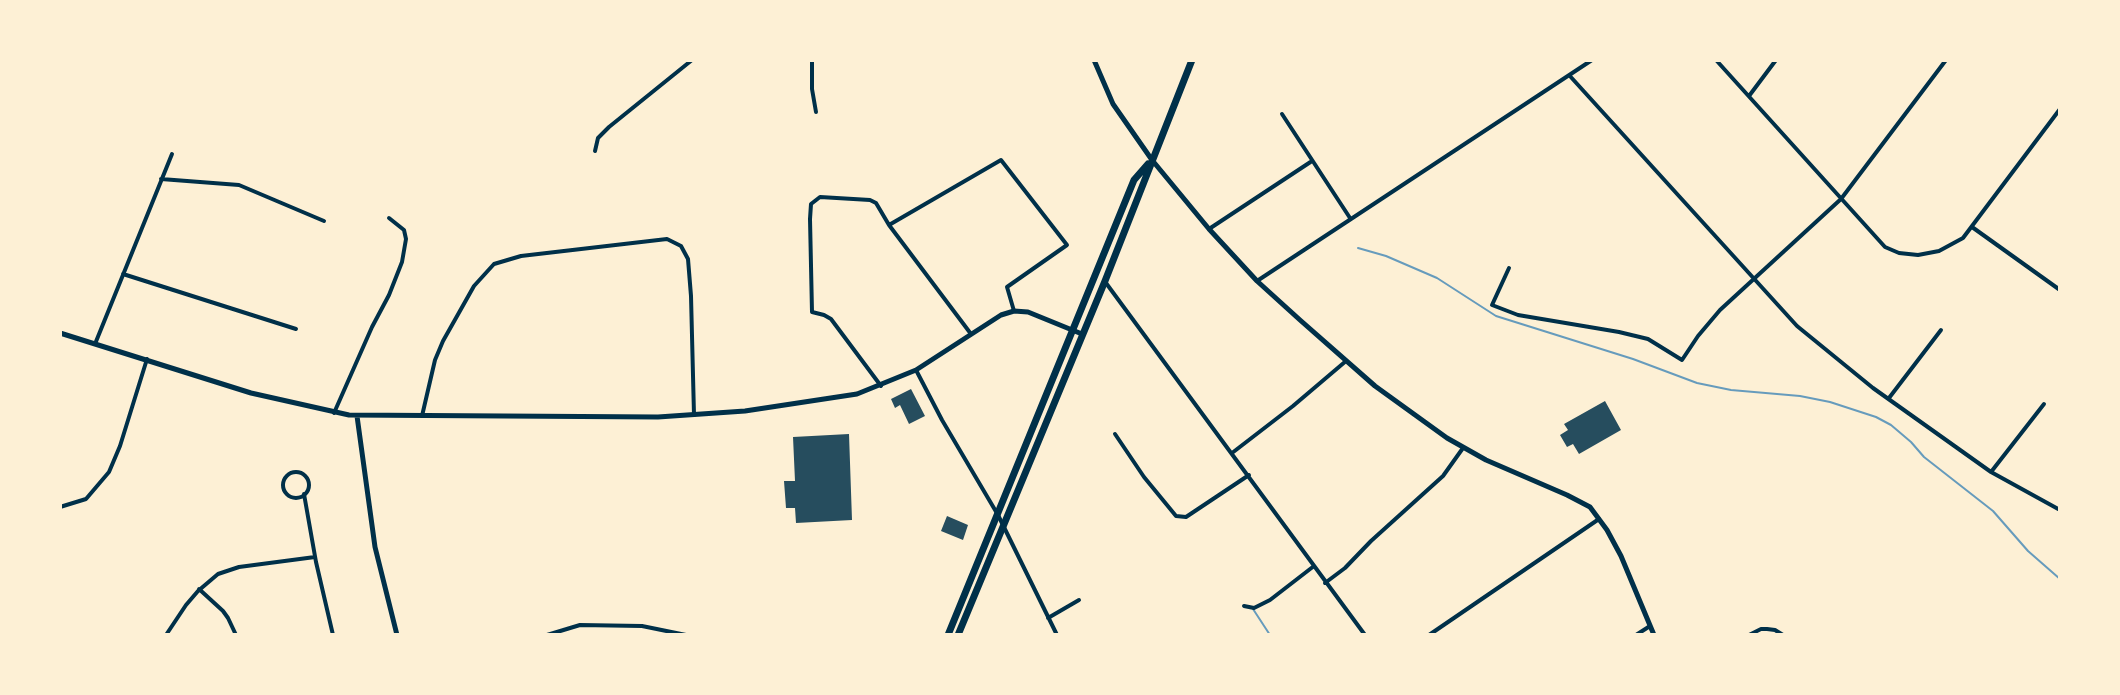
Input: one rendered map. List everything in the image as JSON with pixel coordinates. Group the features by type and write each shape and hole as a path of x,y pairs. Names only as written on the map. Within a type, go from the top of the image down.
{"main road":[{"path":"958,635 1105,281 1192,60"},
{"path":"948,635 1134,180 1152,160"}],"street":[{"path":"595,151 598,138 609,127 692,60"},
{"path":"812,60 816,112"},
{"path":"1094,60 1113,104 1152,160 1257,281 1346,361 1413,414 1463,448 1590,507 1621,556 1654,635"},
{"path":"1257,281 1592,60"},
{"path":"1716,60 1885,247 1899,253 1918,255 1939,251 1963,238 2060,109"},
{"path":"1749,96 1776,60"},
{"path":"1509,268 1492,305 1518,315 1648,339 1682,360 1720,310 1841,199 1946,60"},
{"path":"1569,75 1797,326 1851,371 1991,472 2060,510"},
{"path":"1282,114 1350,218"},
{"path":"95,344 172,154"},
{"path":"889,225 1001,160 1067,245 1007,287 1014,311"},
{"path":"1209,229 1312,161"},
{"path":"161,179 239,185 324,221"},
{"path":"881,386 831,319 812,312 811,204 820,197 876,203 971,334"},
{"path":"334,413 402,262 406,239 404,230 389,218"},
{"path":"1972,227 2060,290"},
{"path":"422,416 435,360 443,341 474,286 494,264 521,256 667,239 681,246 688,259 694,415"},
{"path":"122,274 296,329"},
{"path":"1105,281 1365,635"},
{"path":"60,333 251,393 334,413 357,416 658,417 745,411 857,394 916,370 1001,315 1014,311 1028,312 1082,334"},
{"path":"1889,398 1941,330"},
{"path":"60,507 86,499 109,472 147,359"},
{"path":"1232,453 1346,361"},
{"path":"916,370 998,515 1057,635"},
{"path":"1991,472 2044,404"},
{"path":"357,416 375,547 397,635"},
{"path":"1115,434 1176,516 1186,517 1249,475"},
{"path":"1325,583 1443,476 1463,448"},
{"path":"304,494 294,497 286,494 283,486 288,474 300,472 306,477 308,485 304,494 333,635"},
{"path":"1429,635 1600,519"},
{"path":"166,635 199,589 227,570 315,557"},
{"path":"1244,606 1254,608 1270,600 1314,566"},
{"path":"199,589 223,611 236,635"},
{"path":"1048,618 1079,600"},
{"path":"547,635 580,625 642,626 686,635"},
{"path":"1636,635 1650,626"},
{"path":"1749,635 1761,629 1775,630 1783,635"}],"building":[{"path":"911,389 925,416 909,424 900,405 895,408 891,399"},
{"path":"1605,401 1621,430 1579,454 1573,444 1567,447 1560,435 1568,430 1564,424"},
{"path":"849,434 852,520 796,523 795,508 786,508 784,481 795,481 793,437"},
{"path":"947,516 968,525 963,540 941,531"}],"waterway":[{"path":"1358,248 1386,256 1437,278 1496,316 1633,359 1697,383 1731,390 1800,396 1876,417 1891,425 1924,457 1993,511 2028,551 2060,579"},
{"path":"1253,609 1270,635"},
{"path":"711,634 721,635"}]}
